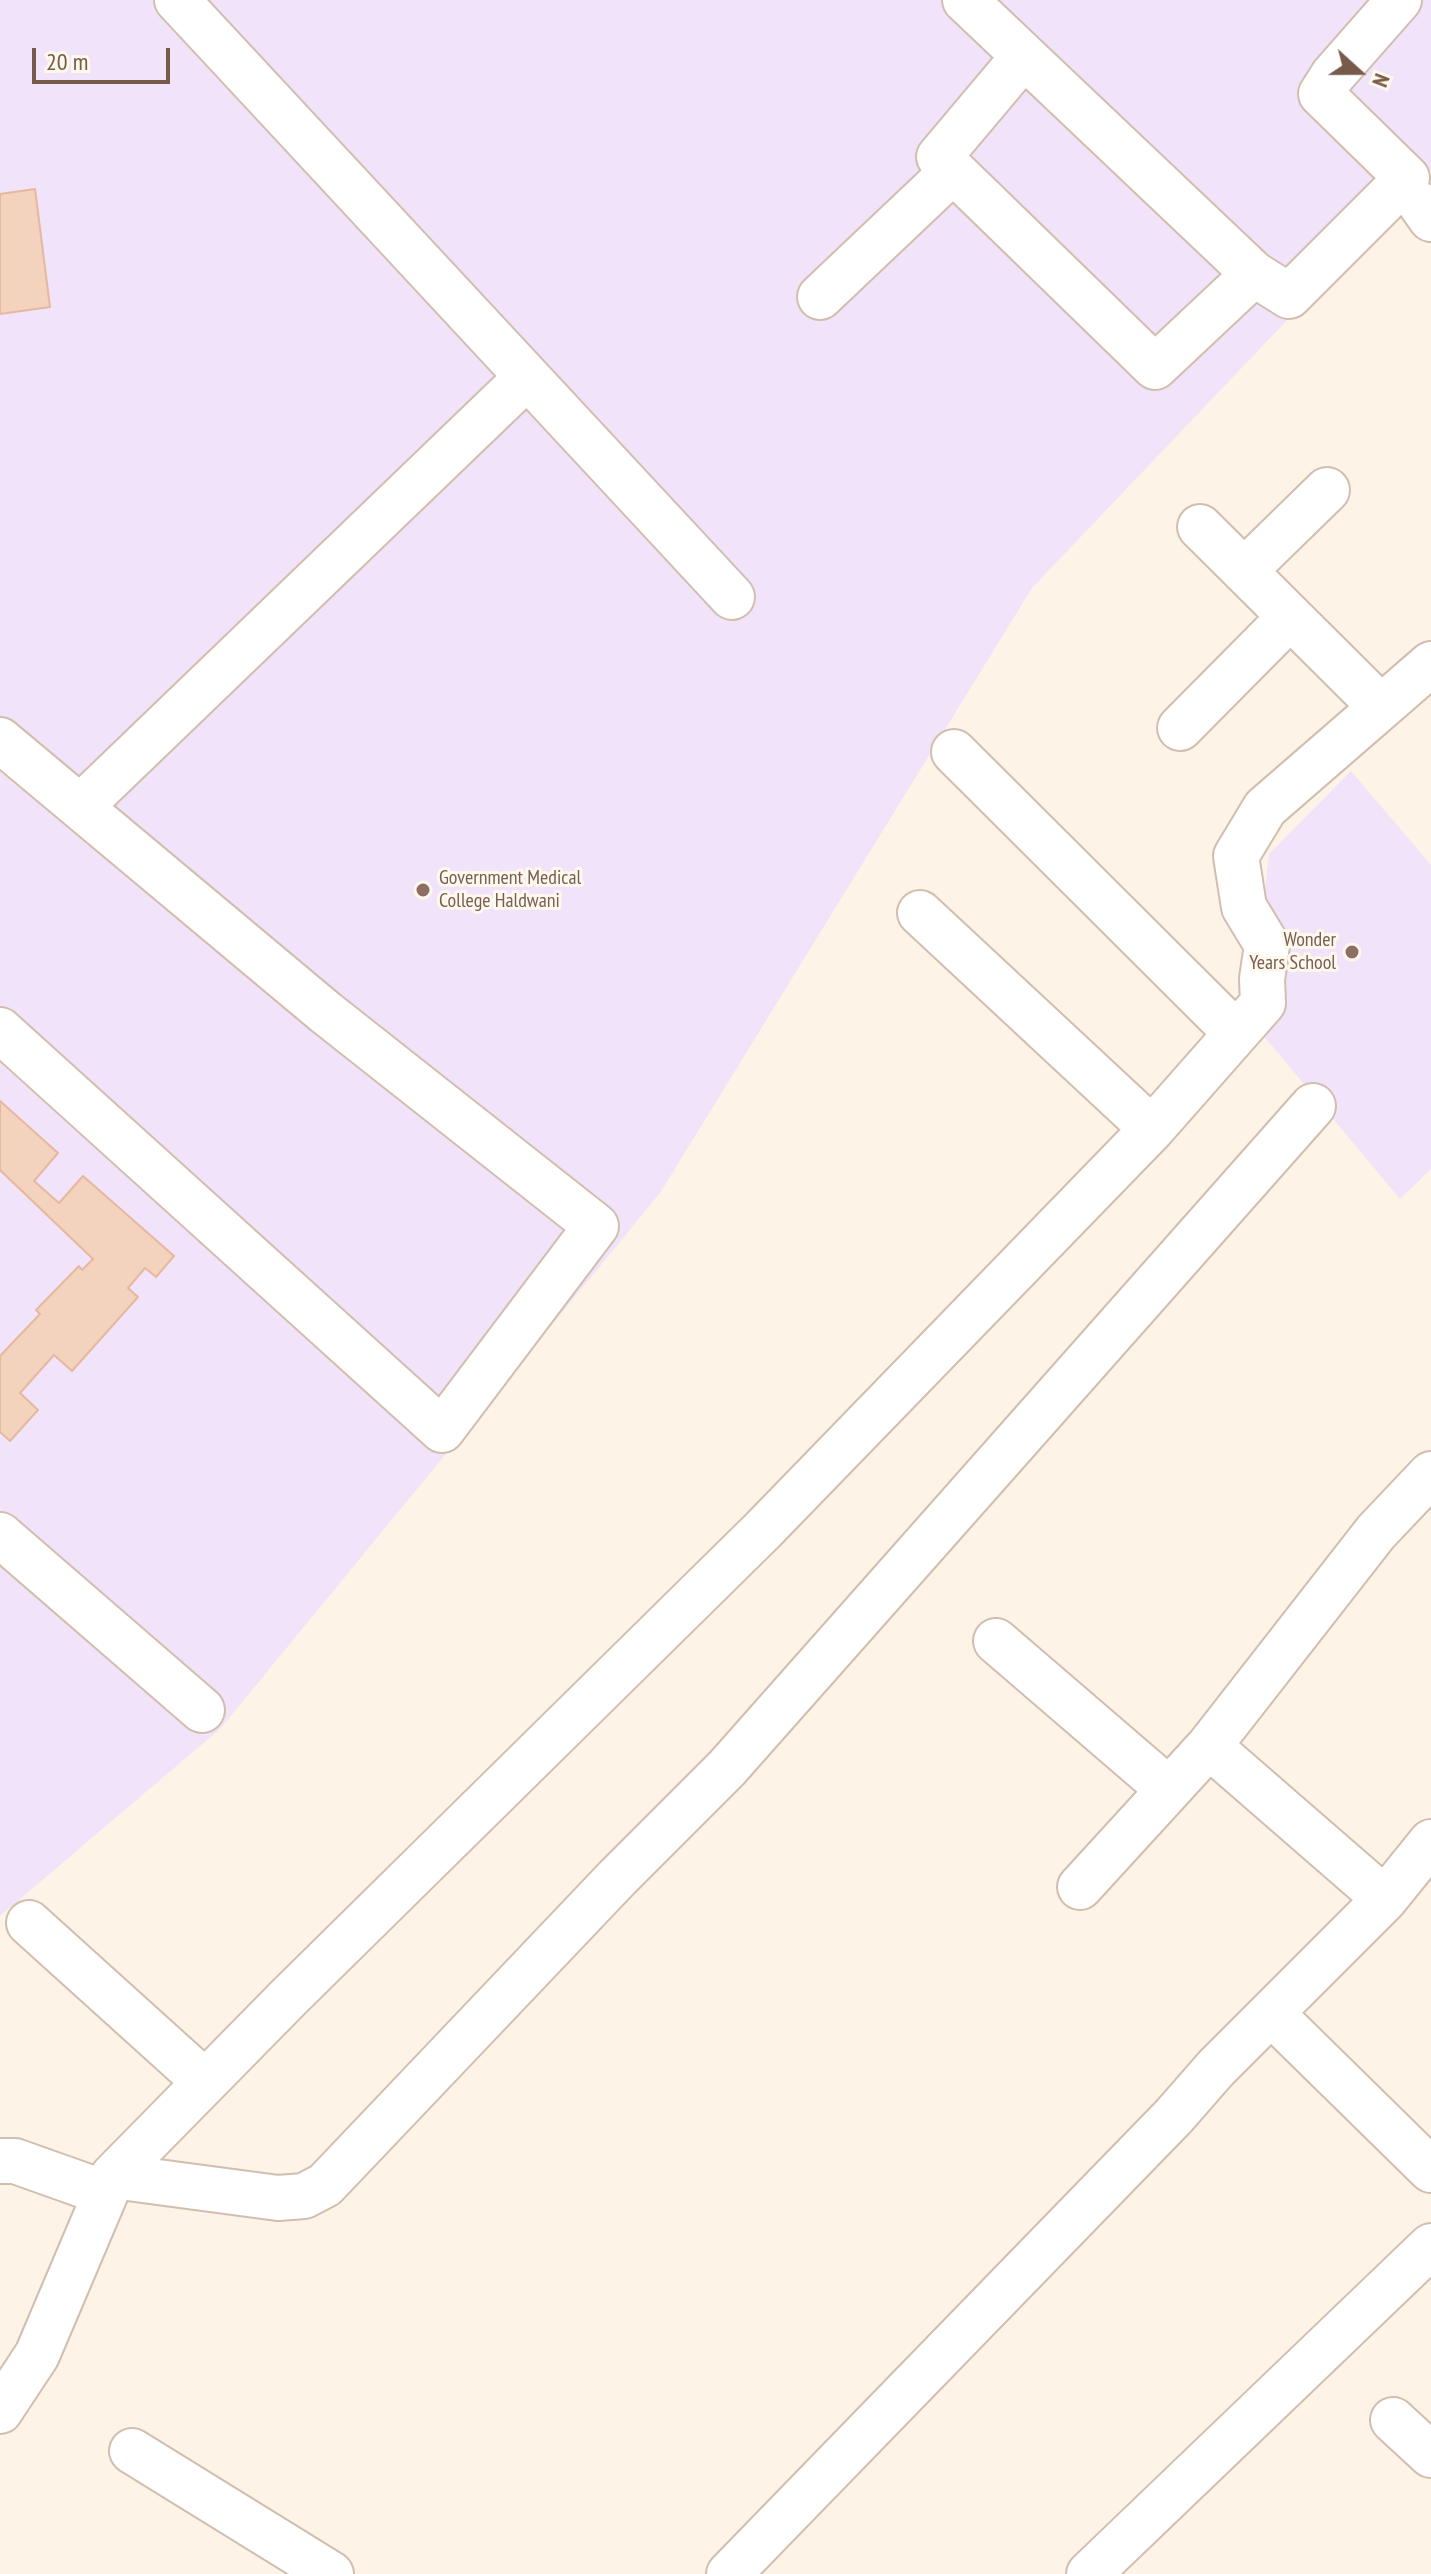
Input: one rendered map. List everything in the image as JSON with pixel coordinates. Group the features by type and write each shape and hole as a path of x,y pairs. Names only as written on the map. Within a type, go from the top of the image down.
{"street":[{"path":"177,0 732,597"},
{"path":"965,0 1254,274 1289,296 1407,178 1321,94 1333,75 1399,0"},
{"path":"1024,56 939,157 1155,367 1254,274"},
{"path":"820,297 953,171"},
{"path":"80,807 527,377"},
{"path":"1244,571 1327,490"},
{"path":"1200,527 1381,707"},
{"path":"1180,728 1290,617"},
{"path":"0,2411 37,2355 109,2184 205,2082 763,1530 1152,1129 1263,1003 1262,979 1267,945 1244,907 1236,856 1265,808 1431,664"},
{"path":"0,740 325,1012 596,1226 442,1430 0,1030"},
{"path":"954,752 1235,1032"},
{"path":"920,913 1152,1129"},
{"path":"0,2161 15,2161 109,2184 278,2198 304,2196 325,2185 617,1878 727,1768 1313,1106"},
{"path":"1080,1887 1209,1746 1376,1532 1431,1474"},
{"path":"0,1535 202,1710"},
{"path":"996,1641 1168,1789"},
{"path":"1209,1746 1385,1899"},
{"path":"729,2574 1174,2116 1216,2068 1385,1899 1431,1842"},
{"path":"29,1923 205,2082"},
{"path":"1272,2014 1431,2170"},
{"path":"1089,2574 1431,2246"},
{"path":"1393,2420 1431,2455"},
{"path":"132,2451 331,2574"}],"shaded area":[{"name":"Government Medical College Haldwani","path":"0,0 1431,0 1431,169 1032,588 660,1193 220,1729 0,1916"},
{"name":"Wonder Years School","path":"1351,771 1431,865 1431,1169 1400,1199 1262,1034 1264,899 1269,854"}],"building":[{"path":"35,189 50,307 0,314 0,194"},
{"path":"0,1101 58,1153 34,1181 59,1203 83,1176 174,1256 156,1277 145,1268 128,1288 138,1297 72,1371 54,1355 20,1393 38,1410 10,1441 0,1432 0,1356 40,1314 36,1310 79,1266 82,1270 93,1259 0,1170"}],"place":[{"name":"Government Medical College Haldwani","path":"423,890"},
{"name":"Wonder Years School","path":"1352,952"}]}
